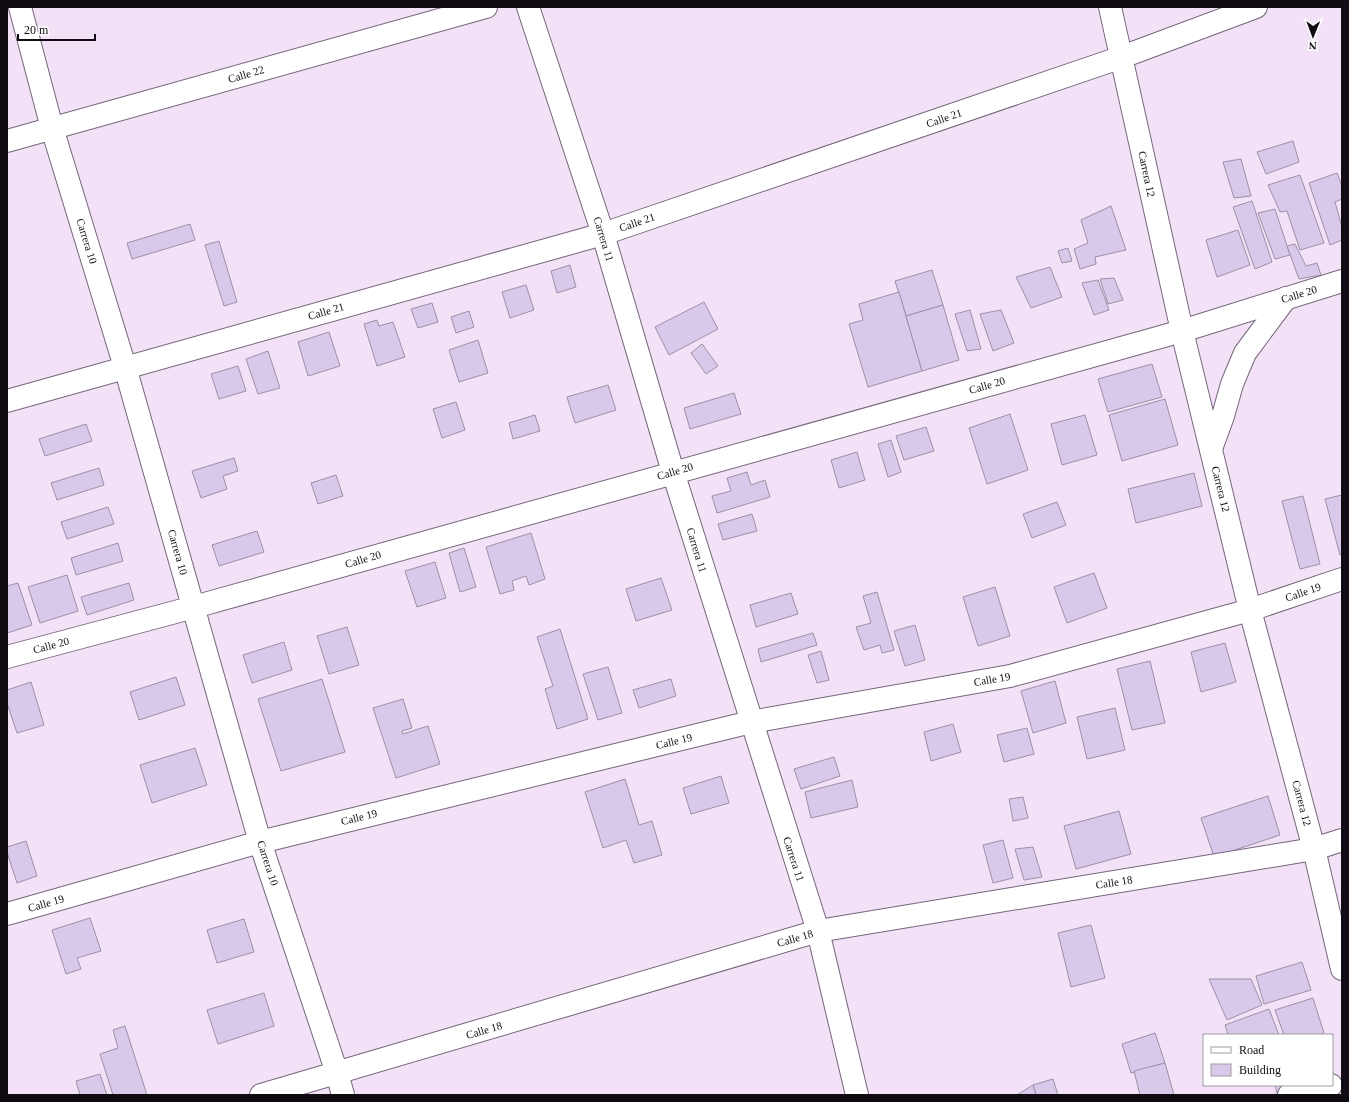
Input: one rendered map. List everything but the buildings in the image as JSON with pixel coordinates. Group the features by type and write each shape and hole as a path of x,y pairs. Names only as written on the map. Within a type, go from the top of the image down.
{"street":[{"name":"Carrera 10","path":"20,7 52,128 125,367 260,842 343,1095"},
{"name":"Calle 22","path":"7,141 486,7"},
{"name":"Carrera 11","path":"528,7 603,234 673,472 750,722 818,931 857,1095"},
{"name":"Carrera 12","path":"1110,7 1182,331 1250,610 1314,848 1342,969"},
{"name":"Calle 21","path":"7,401 603,234 1122,57 1256,7"},
{"name":"Calle 20","path":"7,657 194,607 1182,331 1342,281"},
{"path":"1211,448 1223,416 1232,384 1245,353 1286,298"},
{"name":"Calle 19","path":"7,914 260,842 750,722 1010,676 1250,610 1342,579"},
{"name":"Calle 18","path":"261,1095 818,931 1314,848 1342,840"},
{"path":"1289,1095 1328,1086"}]}
